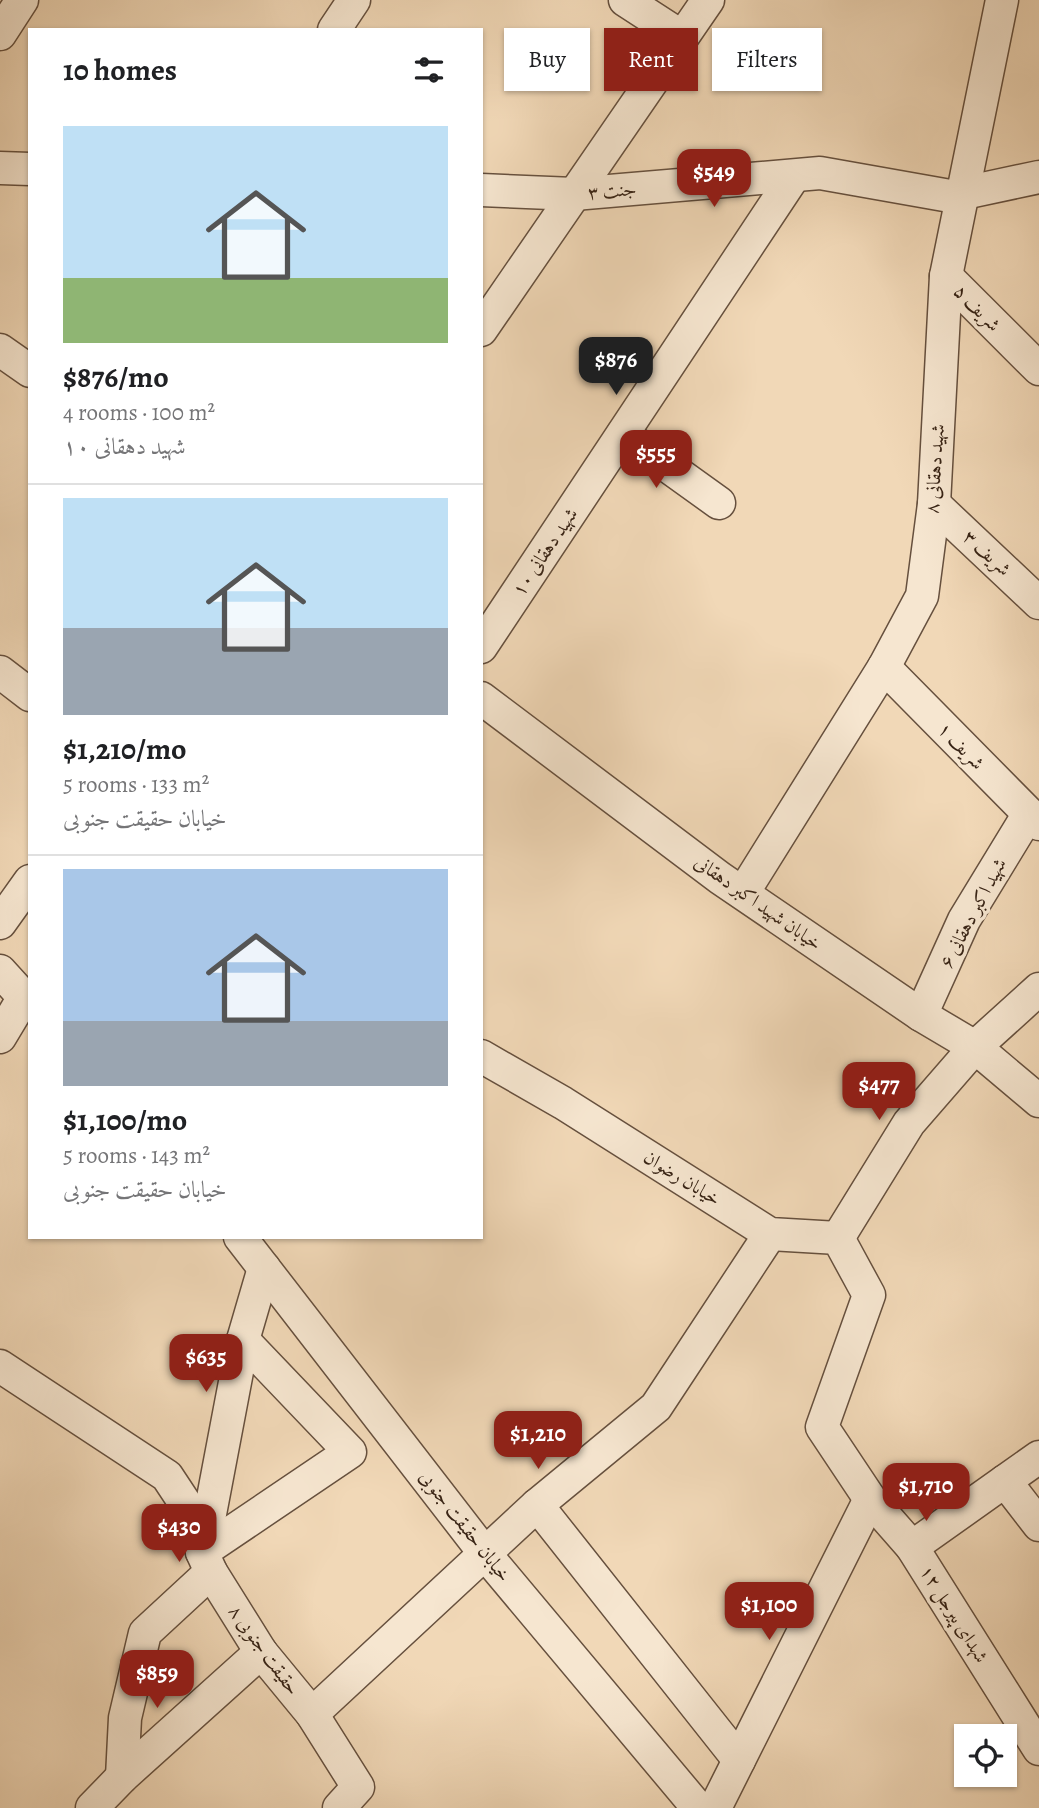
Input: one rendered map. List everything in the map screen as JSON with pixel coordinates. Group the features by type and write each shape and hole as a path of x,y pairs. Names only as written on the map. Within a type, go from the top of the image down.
{"street":[{"path":"0,34 22,0"},
{"path":"335,28 354,0"},
{"path":"625,0 668,28"},
{"path":"688,28 708,0"},
{"name":"شهید دهقانی ۸","path":"743,893 884,667 922,596 934,504 946,276 956,195 1002,0"},
{"path":"483,327 645,91"},
{"path":"0,168 28,170"},
{"name":"جنت ۳","path":"483,190 575,194 820,173 956,195"},
{"name":"شهید دهقانی ۱۰","path":"483,644 794,176"},
{"path":"956,195 1039,177"},
{"name":"شریف ۵","path":"946,276 1039,369"},
{"path":"0,350 28,370"},
{"path":"623,435 719,503"},
{"name":"شریف ۳","path":"934,504 1039,603"},
{"name":"شریف ۱","path":"884,667 1034,819"},
{"path":"0,672 28,693"},
{"name":"خیابان شهید اکبر دهقانی","path":"483,699 743,893 921,1015 975,1047 1039,1101"},
{"name":"شهید اکبر دهقانی ۶","path":"921,1015 964,920 1034,819"},
{"path":"0,923 28,884"},
{"path":"0,971 27,1000 0,1037"},
{"path":"838,1238 909,1123 975,1047 1039,989"},
{"name":"خیابان رضوان","path":"483,1055 771,1234 838,1238"},
{"path":"312,1714 537,1505 656,1407 771,1234"},
{"name":"شهدای پیرجل ۱۲","path":"838,1238 869,1295 822,1427 870,1499 912,1547 1039,1749"},
{"name":"خیابان حقیقت جنوبی","path":"242,1239 486,1555 698,1808"},
{"path":"206,1553 243,1340 264,1268"},
{"path":"122,1777 125,1718 145,1633 206,1553 350,1452 243,1340"},
{"name":"حقیقت جنوبی ۸","path":"0,1366 167,1476 261,1652 312,1714 358,1787 339,1808"},
{"path":"912,1547 1039,1457"},
{"path":"1005,1481 1039,1525"},
{"path":"715,1808 870,1499"},
{"path":"537,1505 739,1760"},
{"path":"92,1808 122,1777 261,1652"}]}
